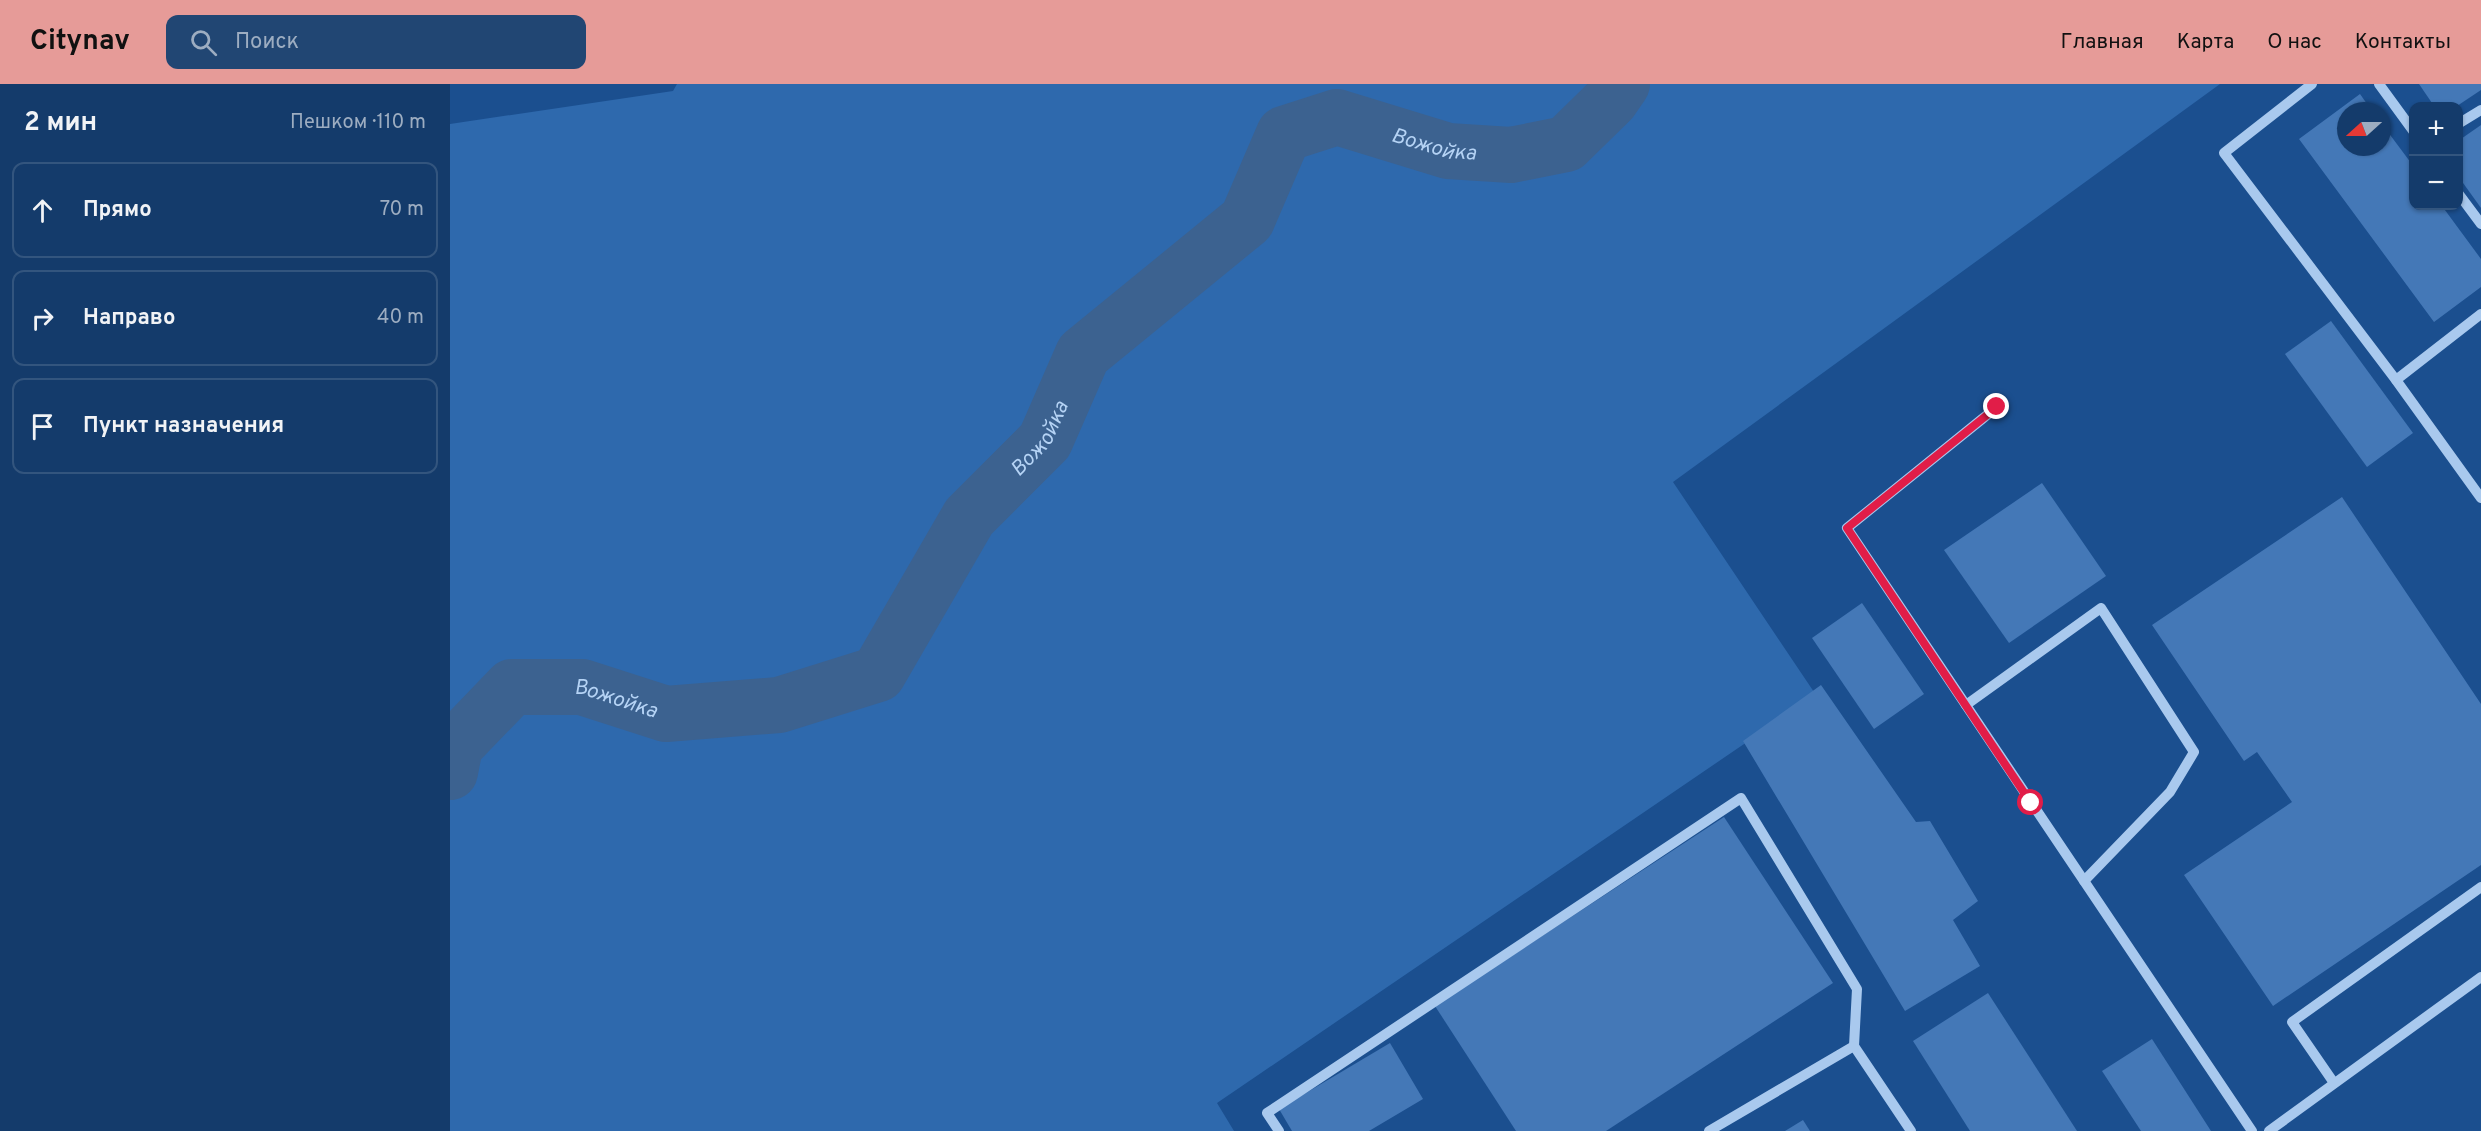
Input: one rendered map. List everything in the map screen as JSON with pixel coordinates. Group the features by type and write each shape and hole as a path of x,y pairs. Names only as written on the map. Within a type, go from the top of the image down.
{"lane":[{"path":"2312,84 2224,153 2481,498"},
{"path":"2379,84 2409,125"},
{"path":"2463,121 2481,110"},
{"path":"2463,200 2481,224"},
{"path":"2396,381 2481,314"},
{"path":"1997,407 1847,528 2252,1131"},
{"path":"1966,705 2100,608 2194,752 2170,792 2084,881"},
{"path":"1279,1131 1267,1113 1741,798 1857,989 1854,1046 1911,1131"},
{"path":"2334,1083 2292,1022 2481,887"},
{"path":"2269,1131 2481,977"},
{"path":"1709,1131 1854,1046"}],"shaded area":[{"path":"677,84 2220,84 1673,482 1816,695 1217,1103 1234,1131 450,1131 450,124 673,91"}],"building":[{"path":"2419,84 2481,84 2481,90 2463,102 2431,102"},
{"path":"2360,94 2366,102 2349,102"},
{"path":"2337,111 2337,156 2391,156 2391,136 2409,160 2409,210 2445,210 2481,259 2481,287 2434,322 2299,139"},
{"path":"2481,125 2481,208 2463,183 2463,138"},
{"path":"2331,321 2413,433 2367,467 2285,354"},
{"path":"2042,483 2106,576 2009,643 1944,550"},
{"path":"2342,497 2481,704 2481,865 2273,1006 2184,875 2292,802 2257,752 2244,761 2152,625"},
{"path":"1862,603 1924,694 1874,729 1812,638"},
{"path":"1821,685 1916,822 1930,821 1978,901 1953,920 1980,966 1905,1011 1743,741"},
{"path":"1724,817 1833,983 1606,1131 1516,1131 1435,1006"},
{"path":"1988,993 2077,1131 1970,1131 1913,1041"},
{"path":"2152,1039 2211,1131 2141,1131 2102,1071"},
{"path":"1390,1043 1423,1099 1369,1131 1292,1131 1279,1109"},
{"path":"1803,1120 1810,1131 1785,1131"}],"waterway":[{"name":"Вожойка","path":"450,772 455,746 512,687 582,687 666,714 779,705 878,674 969,517 1045,441 1083,354 1247,220 1284,134 1337,117 1448,151 1511,155 1566,144 1611,100 1622,84"}],"route":[{"path":"1997,407 1847,528 2031,803"}]}
